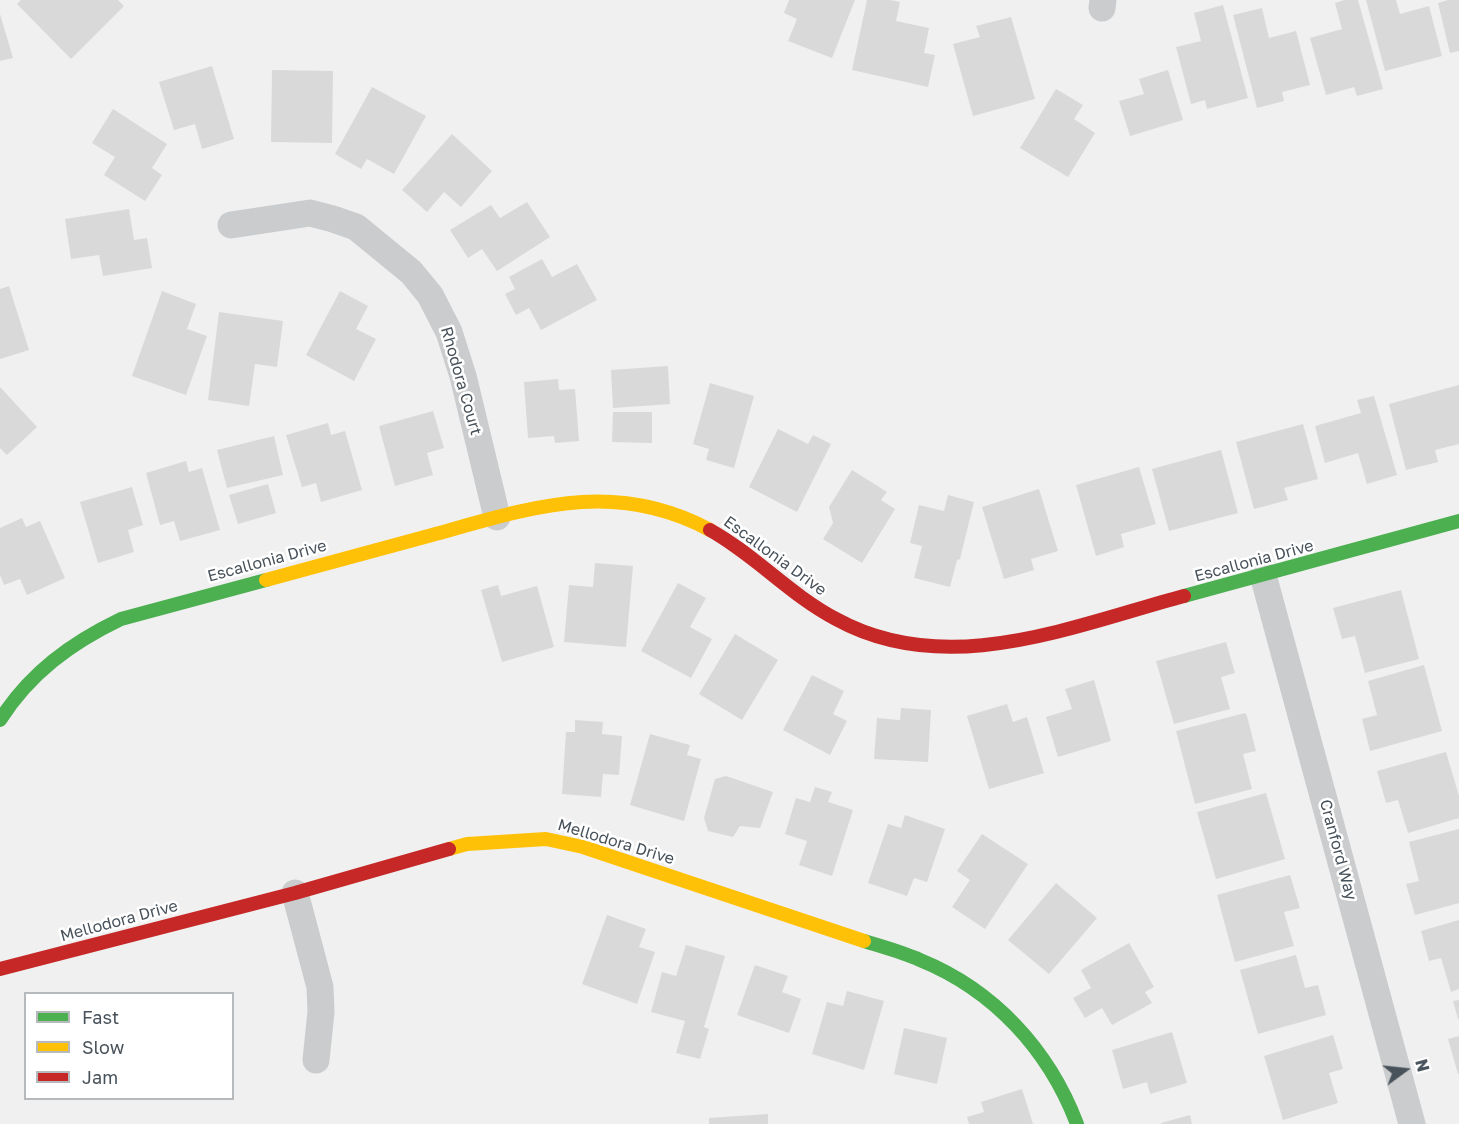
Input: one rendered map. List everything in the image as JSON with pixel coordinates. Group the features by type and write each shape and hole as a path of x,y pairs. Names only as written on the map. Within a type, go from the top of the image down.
{"street":[{"name":"Rhodora Court","path":"231,225 310,213 333,219 356,228 411,272 430,295 450,332 497,517"},
{"name":"Escallonia Drive","path":"0,720 16,696 47,664 82,639 121,619 554,503 593,500 633,502 668,510 700,524 734,544 800,596 836,620 873,635 900,642 953,649 1000,645 1459,521"},
{"name":"Cranford Way","path":"1263,575 1412,1124"},
{"name":"Mellodora Drive","path":"0,969 295,893 467,844 546,839 583,847 919,959 953,975 986,997 1014,1023 1039,1053 1060,1085 1077,1124"},
{"path":"295,893 320,987 321,1012 316,1060"}],"building":[{"path":"21,0 118,0 124,6 71,59 17,4"},
{"path":"789,0 855,0 832,58 788,41 797,19 784,13"},
{"path":"867,0 900,2 896,21 929,28 924,53 935,55 928,87 852,70"},
{"path":"1344,0 1358,0 1383,89 1357,96 1354,87 1326,95 1310,38 1342,29 1335,3"},
{"path":"1366,0 1396,0 1400,14 1429,6 1442,56 1385,71"},
{"path":"1459,0 1459,51 1450,53 1438,3"},
{"path":"1223,5 1248,98 1207,109 1205,100 1191,104 1176,47 1201,41 1194,13"},
{"path":"1262,8 1269,38 1296,31 1310,85 1282,92 1284,101 1257,108 1233,15"},
{"path":"0,14 13,58 0,61"},
{"path":"1011,17 1035,99 973,116 953,44 980,37 976,26"},
{"path":"212,66 234,139 202,149 195,124 174,130 159,82"},
{"path":"272,70 333,71 332,143 271,142"},
{"path":"1168,70 1183,120 1130,136 1119,101 1144,94 1139,79"},
{"path":"372,87 426,116 394,174 367,159 361,169 335,154"},
{"path":"1056,89 1083,105 1074,119 1095,133 1068,177 1020,148"},
{"path":"113,109 167,144 152,168 162,175 145,201 104,175 115,157 92,143"},
{"path":"452,134 492,171 461,207 444,192 427,212 402,190"},
{"path":"527,202 550,237 497,271 482,249 468,258 450,230 491,205 500,218"},
{"path":"129,209 134,240 147,238 152,268 103,276 99,255 71,259 65,219"},
{"path":"542,259 552,277 577,264 597,300 541,330 529,308 516,315 505,294 515,289 509,277"},
{"path":"9,286 29,350 0,359 0,289"},
{"path":"162,291 196,304 187,329 207,336 186,395 132,376"},
{"path":"340,291 368,306 356,329 376,339 354,381 306,355"},
{"path":"219,312 283,321 277,367 255,364 249,406 208,400"},
{"path":"668,366 670,404 613,408 611,370"},
{"path":"558,379 559,390 575,389 579,441 555,443 554,436 528,438 524,382"},
{"path":"710,383 754,396 734,468 706,460 709,449 693,444"},
{"path":"1459,385 1459,444 1435,450 1438,462 1406,470 1389,404"},
{"path":"0,387 37,427 7,455 0,448"},
{"path":"1374,396 1397,475 1367,484 1358,453 1325,463 1315,426 1361,413 1357,400"},
{"path":"433,411 444,448 427,453 433,475 395,486 379,426"},
{"path":"613,412 652,412 652,443 612,442"},
{"path":"328,423 331,435 345,431 362,490 321,502 316,483 302,487 286,435"},
{"path":"1303,424 1318,479 1284,488 1288,500 1254,509 1236,442"},
{"path":"778,429 808,444 813,435 831,444 797,512 749,487"},
{"path":"274,436 283,475 227,488 217,450"},
{"path":"1221,450 1238,513 1169,531 1152,469"},
{"path":"186,461 189,472 202,468 220,530 180,541 174,521 160,525 146,473"},
{"path":"1139,467 1156,524 1121,534 1124,547 1096,556 1076,485"},
{"path":"852,470 887,492 881,500 895,509 862,563 823,539 833,523 829,507"},
{"path":"268,484 276,513 238,524 229,495"},
{"path":"132,487 143,525 128,530 134,552 98,563 80,502"},
{"path":"1039,489 1058,551 1031,559 1034,570 1004,579 982,507"},
{"path":"948,495 974,502 960,559 957,560 950,587 914,578 922,546 910,543 919,505 944,511"},
{"path":"22,518 26,527 40,521 65,578 27,595 20,579 4,585 0,575 0,528"},
{"path":"595,563 633,566 626,647 564,642 569,585 593,587"},
{"path":"678,583 706,598 690,627 712,639 691,678 641,651"},
{"path":"498,585 501,596 537,586 554,647 502,662 481,590"},
{"path":"1401,590 1419,659 1365,673 1355,636 1342,639 1333,608"},
{"path":"735,634 778,660 742,720 699,694"},
{"path":"1226,642 1235,673 1221,677 1230,709 1174,724 1156,661"},
{"path":"1424,665 1442,731 1370,751 1362,719 1377,715 1368,681"},
{"path":"812,675 844,691 833,714 847,721 830,755 783,730"},
{"path":"1094,680 1111,741 1058,757 1046,717 1072,709 1065,689"},
{"path":"1007,704 1013,722 1027,717 1044,773 989,789 967,716"},
{"path":"901,708 931,710 928,762 874,759 877,718 900,720"},
{"path":"1245,713 1256,751 1243,754 1252,789 1195,804 1176,731"},
{"path":"575,720 603,722 602,734 622,736 619,775 603,774 601,797 562,794 566,732 575,732"},
{"path":"650,734 690,745 687,755 701,759 684,821 630,805"},
{"path":"1446,752 1459,796 1459,818 1408,833 1398,800 1386,803 1377,771"},
{"path":"726,776 773,792 760,828 740,826 733,837 708,831 704,818 715,779"},
{"path":"815,787 832,792 828,802 853,810 832,876 799,865 807,841 785,834 796,798 810,802"},
{"path":"1266,793 1285,859 1216,879 1197,812"},
{"path":"905,815 945,829 927,882 914,878 907,896 868,883 888,824 901,828"},
{"path":"1459,829 1459,903 1415,915 1406,884 1419,881 1409,842"},
{"path":"982,834 1028,864 985,929 952,907 970,880 957,871"},
{"path":"1290,875 1300,908 1284,912 1294,946 1235,962 1217,895"},
{"path":"1056,883 1097,918 1049,974 1008,940"},
{"path":"607,915 646,929 639,947 655,952 637,1004 582,984"},
{"path":"1459,920 1459,989 1451,992 1441,958 1429,961 1421,931"},
{"path":"1129,943 1154,987 1145,992 1152,1003 1112,1025 1102,1008 1085,1018 1073,998 1091,988 1081,970"},
{"path":"686,945 725,956 704,1027 709,1029 700,1059 676,1053 685,1021 651,1012 662,972 676,976"},
{"path":"1296,955 1305,988 1318,985 1326,1015 1258,1034 1240,970"},
{"path":"755,965 788,976 782,992 801,999 789,1033 737,1015"},
{"path":"847,991 884,1001 864,1070 812,1054 827,1002 843,1006"},
{"path":"1459,1000 1459,1019 1458,1019 1453,1001"},
{"path":"904,1028 947,1038 937,1084 894,1074"},
{"path":"1172,1032 1187,1083 1150,1094 1147,1082 1123,1089 1112,1050"},
{"path":"1333,1035 1343,1069 1329,1073 1338,1103 1283,1120 1264,1056"},
{"path":"1459,1036 1459,1074 1458,1074 1448,1039"},
{"path":"1022,1089 1033,1124 969,1124 967,1117 984,1112 981,1102"},
{"path":"768,1114 768,1124 709,1124 709,1118"},
{"path":"1190,1115 1192,1124 1161,1124 1161,1123"}],"traffic: fast":[{"path":"1184,596 1459,521"},
{"path":"0,720 38,674 69,649 103,628 121,619 266,580"},
{"path":"864,941 906,954 947,973 972,988 995,1006 1035,1048 1051,1071 1077,1124"}],"traffic: slow":[{"path":"266,580 503,516 571,503 605,502 639,505 674,514 710,530"},
{"path":"449,849 467,844 546,839 583,847 864,941"}],"traffic: jam":[{"path":"710,530 742,551 803,598 836,619 878,637 921,645 965,646 1010,642 1054,633 1184,596"},
{"path":"0,969 295,893 449,849"}]}
